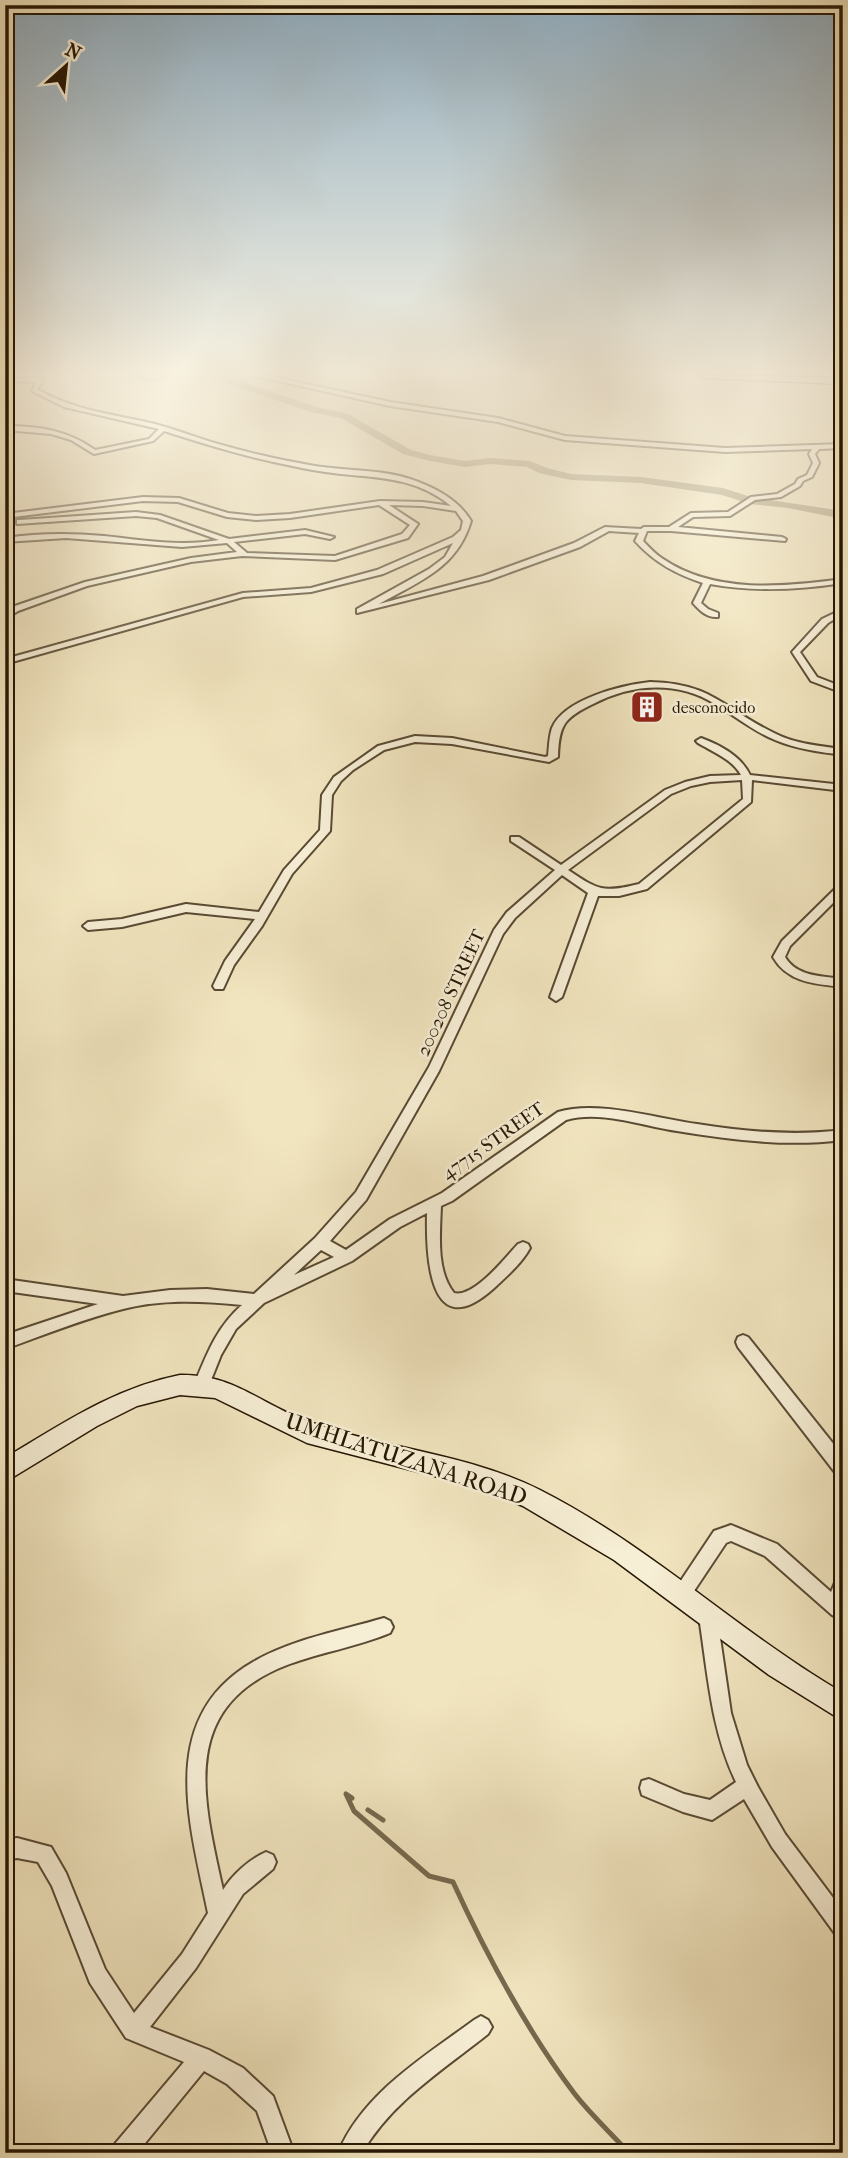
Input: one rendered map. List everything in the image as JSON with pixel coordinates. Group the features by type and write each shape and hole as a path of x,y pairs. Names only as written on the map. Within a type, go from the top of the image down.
{"street":[{"path":"374,476 403,479 434,493 460,510 467,521 448,558 432,572 360,611 486,578 565,550 597,537 608,529 671,529 782,540"},
{"path":"671,529 687,516 730,514 753,498 775,497 798,485 800,480 809,476"},
{"path":"5,516 143,499 179,500 228,515 256,518 380,503 424,504 460,510"},
{"path":"5,617 15,609 85,584 191,560 241,554 335,558 410,533 414,524 380,503"},
{"path":"5,523 124,513 148,514 228,541 241,554"},
{"path":"639,531 639,541 657,557 687,575 708,581 783,587 843,581"},
{"path":"5,540 56,536 91,537 201,546 305,532 330,537"},
{"path":"5,662 243,595 311,590 380,572 436,549 461,535"},
{"path":"708,581 697,603 705,611 715,615"},
{"path":"843,611 833,615 796,649 808,673 843,691"},
{"path":"219,986 229,964 288,872 325,831 327,795 331,786 350,768 381,748 415,739 440,740 546,760 553,757 555,727 565,715 601,696 637,685 672,686 698,692 786,742 843,752"},
{"path":"515,839 594,892 619,893 643,887 745,803 748,796 748,777 740,764 701,741"},
{"name":"200208 STREET","path":"202,1385 222,1338 231,1324 320,1242 361,1196 435,1068 498,933 526,900 560,871 667,792 681,785 713,778 748,777 843,788"},
{"path":"843,887 786,944 779,957 789,970 798,975 843,983"},
{"path":"556,997 594,892"},
{"path":"88,926 122,923 186,908 262,916"},
{"name":"47715 STREET","path":"255,1300 347,1256 395,1223 434,1204 480,1176 562,1115 569,1113 591,1112 791,1138 843,1135"},
{"path":"434,1204 434,1258 444,1293 448,1298 460,1301 468,1298 493,1280 523,1248"},
{"path":"320,1242 347,1256"},
{"path":"5,1285 124,1302"},
{"path":"5,1342 124,1302 207,1294 255,1300"},
{"path":"743,1342 843,1469"},
{"name":"UMHLATUZANA ROAD","path":"5,1471 102,1413 132,1399 181,1385 202,1385 241,1396 288,1425 313,1434 439,1465 529,1497 634,1558 780,1668 843,1708"},
{"path":"682,1594 720,1537 731,1532 771,1550 838,1609 843,1607"},
{"path":"843,1584 838,1597 843,1600"},
{"path":"708,1613 721,1708 730,1744 747,1786 800,1872 843,1927"},
{"path":"218,1913 193,1770 198,1742 213,1707 232,1686 258,1669 305,1651 384,1628"},
{"path":"649,1788 683,1803 712,1810 747,1786"},
{"path":"5,1850 18,1848 44,1854 59,1880 97,1976 133,2032 201,2058 236,2076 265,2104 284,2153"},
{"path":"133,2032 189,1961 236,1887 266,1862"},
{"path":"349,2153 363,2128 382,2104 481,2027"},
{"path":"122,2153 201,2058"}],"waterway":[{"path":"565,476 641,480 723,492 750,500 788,504 843,515"},
{"path":"352,1798 346,1794 354,1811 429,1876 453,1882 493,1964 539,2043 581,2101 629,2153"},
{"path":"368,1810 383,1820"}],"place":[{"name":"desconocido","path":"647,707"}]}
